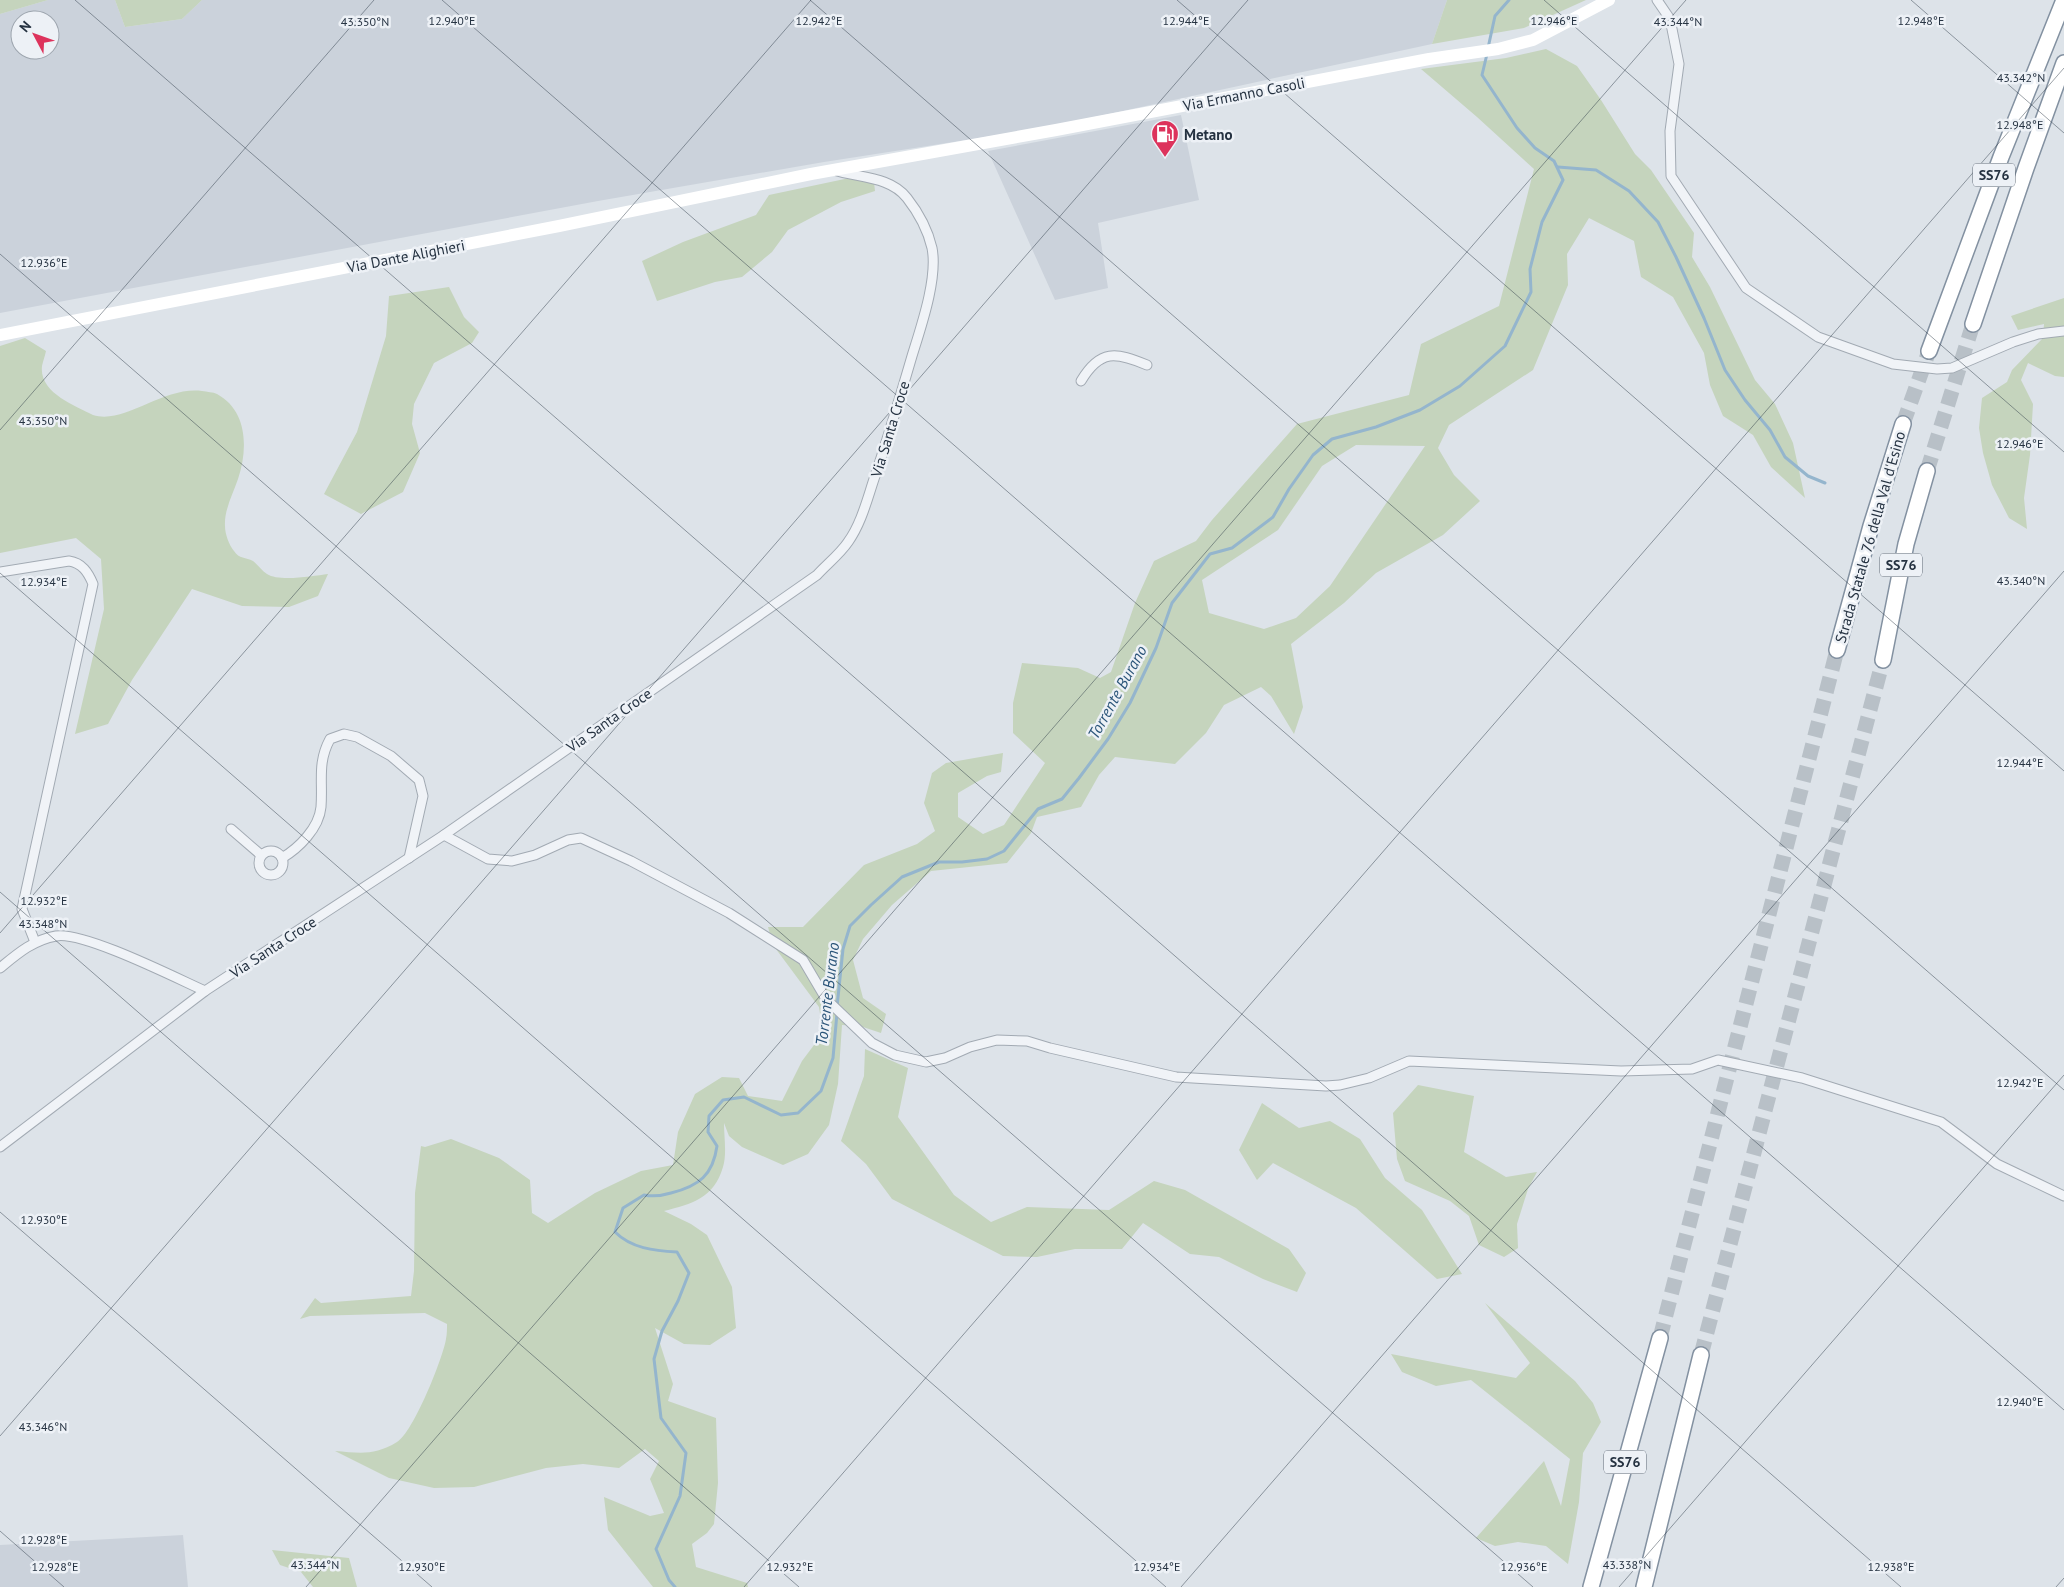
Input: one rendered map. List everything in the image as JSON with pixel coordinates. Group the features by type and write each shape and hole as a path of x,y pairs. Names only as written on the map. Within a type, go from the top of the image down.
{"highway":[{"name":"SS76","path":"1929,351 2001,157 2064,0"},
{"name":"SS76","path":"1973,324 2064,63"},
{"name":"Strada Statale 76 della Val d'Esino","path":"1837,650 1871,526 1903,424"},
{"name":"SS76","path":"1883,660 1906,544 1927,471"},
{"name":"SS76","path":"1591,1587 1660,1338"},
{"path":"1644,1587 1701,1355"}],"main road":[{"name":"Via Ermanno Casoli","path":"811,174 1429,59 1498,49 1533,40 1609,0"},
{"name":"Via Dante Alighieri","path":"0,335 559,226 811,174"}],"street":[{"path":"1657,0 1670,19 1679,64 1670,130 1671,176 1746,288 1818,337 1893,364 1937,370 1952,368 2013,342 2038,334 2064,332"},
{"name":"Via Santa Croce","path":"0,1147 205,991 444,835 817,575 848,543 859,522 888,438 926,309 932,276 932,250 926,228 906,196 891,185 880,180 850,176 833,170"},
{"path":"1081,381 1091,366 1100,359 1110,356 1124,355 1147,365"},
{"path":"0,572 69,561 83,567 89,574 93,584 22,909 35,942"},
{"path":"282,858 294,851 312,830 321,808 320,769 325,748 330,738 344,734 357,737 391,756 420,780 423,796 409,858"},
{"path":"231,829 261,855"},
{"path":"444,835 488,859 512,862 535,855 568,840 581,838 631,861 729,913 803,960 826,999 872,1044 895,1055 926,1062 945,1058 970,1046 997,1040 1027,1041 1176,1077 1306,1086 1340,1086 1369,1078 1409,1061 1621,1071 1692,1069 1718,1060 1802,1078 1941,1122 1997,1164 2064,1196"},
{"path":"261,855 272,850 282,858"},
{"path":"261,855 259,866 267,874 275,874 281,869 282,858"},
{"path":"0,968 35,942 55,936 69,935 134,959 205,991"},
{"path":"190,984 191,1002"}],"shaded area":[{"path":"48,0 115,0 125,27 182,19 202,0 1447,0 1432,44 1044,128 824,162 598,201 0,313 0,14 10,11 10,60 60,60 60,10 14,10"},
{"path":"1181,115 1199,200 1098,223 1108,288 1055,300 988,151"},
{"path":"183,1535 188,1587 0,1587 0,1545"}],"green space":[{"path":"0,0 48,0 10,10 0,14"},
{"path":"115,0 202,0 182,19 125,27"},
{"path":"1447,0 1586,0 1524,28 1432,44"},
{"path":"1546,49 1577,66 1635,154 1651,170 1694,233 1692,257 1710,287 1755,380 1775,404 1793,443 1805,498 1771,467 1753,435 1723,416 1710,385 1704,353 1673,297 1641,277 1634,241 1589,218 1567,254 1568,285 1533,370 1449,425 1438,448 1454,475 1480,501 1443,535 1376,573 1344,603 1291,644 1303,707 1294,734 1271,696 1261,687 1224,705 1206,733 1175,764 1115,757 1099,775 1081,807 1037,817 1031,833 1007,863 931,871 892,905 863,939 853,960 863,998 886,1014 881,1033 860,1026 842,1025 838,1084 829,1125 808,1154 783,1165 742,1147 729,1136 724,1123 724,1162 719,1178 714,1186 708,1193 693,1202 664,1211 691,1224 707,1235 732,1287 736,1328 710,1345 684,1344 655,1328 673,1384 668,1401 716,1418 718,1483 714,1524 707,1533 692,1544 696,1567 747,1583 748,1587 653,1587 608,1530 604,1497 650,1516 664,1513 650,1479 659,1461 645,1449 619,1468 583,1464 546,1468 474,1487 434,1488 389,1478 335,1451 374,1452 397,1442 404,1436 419,1410 444,1349 447,1324 425,1313 310,1316 300,1319 315,1298 321,1303 411,1296 414,1271 415,1193 421,1146 425,1147 451,1139 499,1158 530,1180 532,1213 548,1223 595,1193 641,1171 673,1165 678,1132 695,1094 722,1077 739,1078 748,1096 782,1101 802,1061 823,1033 819,1007 773,945 768,927 803,927 864,865 917,844 935,831 924,803 932,773 946,763 1003,753 1001,772 987,776 958,793 958,817 983,834 1004,825 1045,763 1013,733 1013,703 1022,663 1078,668 1100,678 1111,672 1135,603 1154,561 1196,541 1212,520 1297,424 1409,395 1421,344 1499,306 1534,169 1421,69 1506,58","holes":["1356,445 1425,446 1330,586 1296,618 1264,629 1209,613 1202,580 1278,530 1322,466"]},
{"path":"873,173 875,191 841,202 788,230 772,252 742,277 715,282 657,301 642,261 683,242 756,215 769,195"},
{"path":"449,287 464,317 479,332 472,343 434,363 414,404 412,424 420,453 403,492 361,514 324,494 357,432 386,336 389,296"},
{"path":"2064,298 2064,377 2055,376 2028,363 2021,380 2033,404 2030,455 2024,498 2027,529 2009,518 1992,485 1983,453 1979,428 1982,398 2007,382 2012,370 2043,338 2044,324 2018,330 2011,316"},
{"path":"25,338 46,351 42,366 43,375 46,384 52,391 93,415 105,417 118,415 173,394 187,391 214,393 227,401 235,410 240,420 244,443 241,467 227,508 225,520 230,546 236,554 253,561 265,573 279,578 328,574 318,596 289,607 242,606 192,589 132,680 108,724 75,734 104,609 101,559 76,538 0,553 0,346"},
{"path":"865,1049 908,1068 898,1117 954,1195 991,1222 1027,1207 1109,1210 1154,1181 1185,1190 1289,1249 1306,1273 1297,1292 1263,1279 1219,1257 1190,1254 1143,1223 1122,1249 1075,1249 1037,1257 1003,1256 892,1199 866,1164 841,1141 864,1076"},
{"path":"1418,1085 1474,1096 1464,1152 1506,1177 1537,1172 1528,1189 1517,1224 1518,1248 1504,1257 1479,1245 1469,1216 1450,1201 1405,1181 1397,1159 1393,1113"},
{"path":"1262,1103 1299,1128 1330,1121 1360,1139 1385,1178 1422,1210 1462,1274 1437,1279 1356,1208 1273,1163 1257,1180 1239,1150"},
{"path":"1485,1303 1575,1381 1593,1403 1601,1422 1583,1453 1579,1502 1568,1564 1546,1546 1518,1542 1495,1546 1476,1538 1544,1461 1561,1506 1570,1459 1471,1380 1436,1386 1402,1372 1391,1354 1516,1378 1530,1363"},
{"path":"272,1550 349,1558 357,1587 313,1587 301,1572 280,1565"}],"waterway":[{"name":"Torrente Burano","path":"1488,48 1495,16 1509,0"},
{"name":"Torrente Burano","path":"837,1007 843,949 850,926 871,905 902,877 939,862 987,859 1004,851 1038,809 1062,799 1108,739 1130,703 1156,648 1172,603 1210,554 1232,548 1273,517 1289,489 1313,455 1332,439 1376,427 1420,410 1460,386 1505,346 1531,292 1530,269 1542,222 1563,180 1554,161 1535,148 1517,128 1482,75 1487,54"},
{"path":"1558,167 1596,170 1629,191 1658,222 1704,318 1725,370 1745,400 1770,430 1785,457 1808,476 1825,483"},
{"name":"Torrente Burano","path":"675,1587 669,1580 656,1549 680,1496 686,1453 661,1418 654,1359 662,1331 678,1301 689,1273 677,1252 643,1248 628,1242 615,1232 623,1208 644,1195 661,1195 689,1187 697,1183 708,1172 717,1146 708,1132 709,1116 723,1100 744,1097 781,1115 798,1113 821,1091 833,1058 837,1013"}],"tunnel":[{"path":"1927,471 1973,324"},
{"path":"1903,424 1929,351"},
{"path":"1660,1338 1837,650"},
{"path":"1701,1355 1883,660"}],"place":[{"name":"Metano","path":"1165,158"}]}
